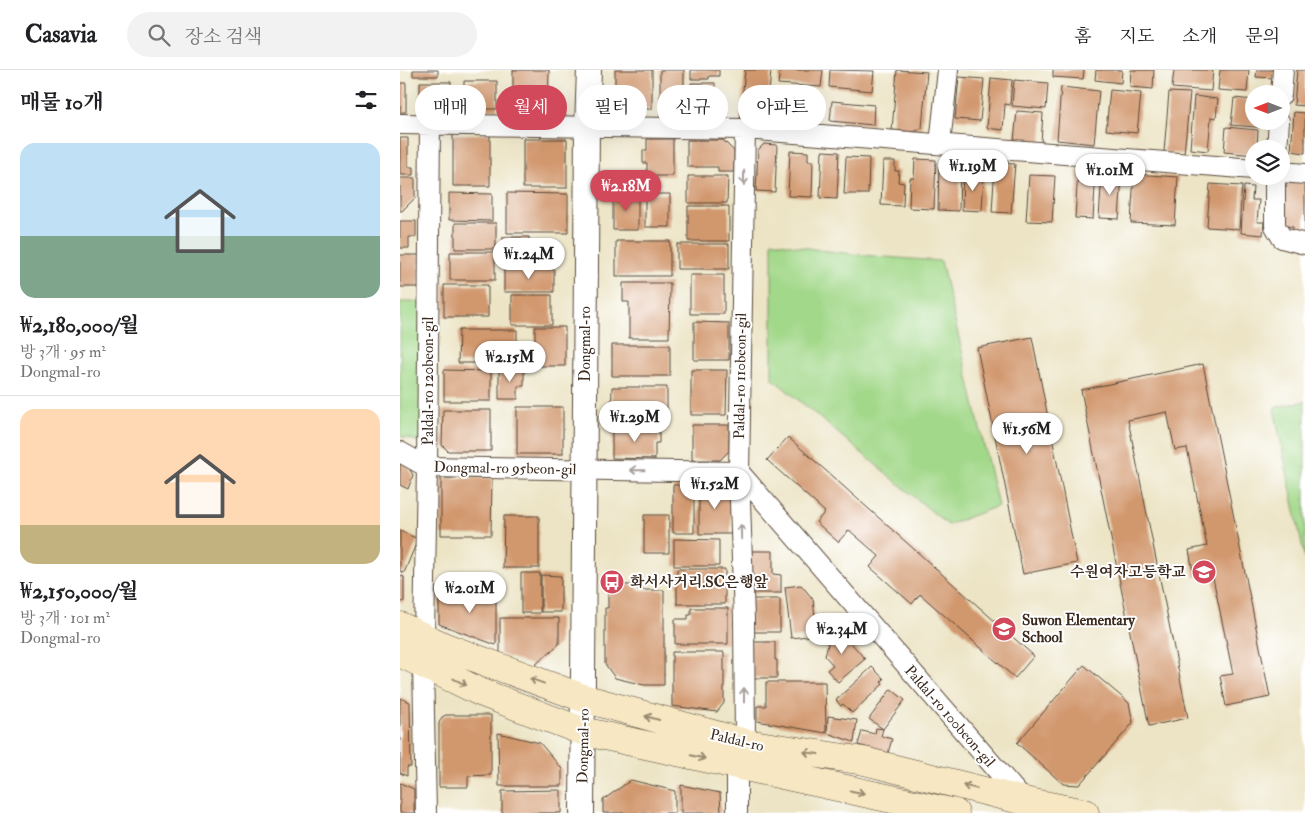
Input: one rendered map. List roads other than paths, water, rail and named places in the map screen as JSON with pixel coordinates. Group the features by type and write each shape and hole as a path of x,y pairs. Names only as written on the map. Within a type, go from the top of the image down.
{"main road":[{"name":"Paldal-ro","path":"412,645 443,646 741,755 955,813"},
{"name":"Paldal-ro","path":"412,645 480,692 582,731 741,755 864,761 1024,801 1085,813"}],"street":[{"name":"Dongmal-ro","path":"588,85 589,70"},
{"path":"940,144 948,70"},
{"path":"1282,85 1283,70"},
{"path":"400,124 415,124"},
{"path":"486,125 577,126"},
{"path":"647,127 738,129"},
{"name":"Paldal-ro 120beon-gil","path":"426,813 412,645 428,467 430,130"},
{"name":"Dongmal-ro","path":"582,813 587,130"},
{"name":"Paldal-ro 110beon-gil","path":"737,813 741,755 744,619 738,472 745,130"},
{"path":"758,130 1245,168"},
{"path":"1290,173 1305,174"},
{"path":"1276,185 1275,226 1282,238 1305,244"},
{"name":"Dongmal-ro 95beon-gil","path":"400,452 428,467 584,469"},
{"path":"584,469 738,472"},
{"name":"Paldal-ro 100beon-gil","path":"738,472 1024,801"}],"place":[{"name":"수원여자고등학교","path":"1204,572"},
{"name":"화서사거리.SC은행앞","path":"612,582"},
{"name":"Suwon Elementary School","path":"1004,629"}]}
